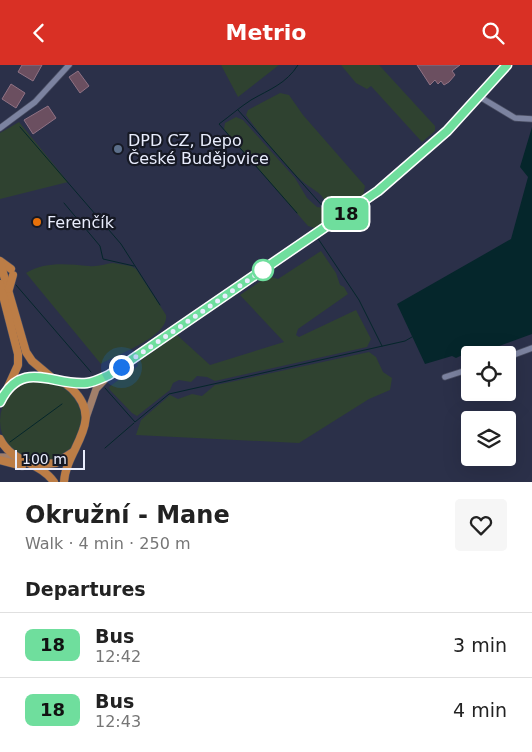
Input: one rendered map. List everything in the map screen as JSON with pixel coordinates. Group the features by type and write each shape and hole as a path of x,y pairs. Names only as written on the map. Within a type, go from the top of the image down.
{"highway":[{"path":"0,261 12,272 9,296"},
{"path":"0,261 26,352 32,361 53,378"},
{"path":"0,284 18,354 15,374 0,403"},
{"path":"6,393 25,379 43,376 62,382 79,398 85,421 83,435 67,467 64,482"},
{"path":"0,439 15,457 44,471 54,482"},
{"path":"32,465 56,463 76,448"},
{"path":"0,458 32,470 48,482"}],"main road":[{"path":"85,421 96,389 109,375 378,191 447,131 480,97 507,65"},
{"path":"62,382 88,383 109,375"},
{"path":"0,458 15,457"}],"street":[{"path":"2,126 35,102 69,65"},
{"path":"480,97 515,118 532,119"},
{"path":"516,354 532,348"},
{"path":"446,377 461,372"}],"shaded area":[{"path":"221,65 279,65 238,97"},
{"path":"341,65 379,65 435,126 435,131 422,142 371,86 367,89 356,83"},
{"path":"280,93 289,95 303,115 365,186 363,196 315,228 308,226 224,129 225,123 236,117 243,120 295,178 307,198 317,207 324,208 326,203 324,199 286,165 246,115 248,110"},
{"path":"19,122 68,182 0,199 0,133"},
{"path":"532,127 532,334 499,346 461,346 461,356 456,358 452,356 425,364 397,304 511,239 528,177 520,167"},
{"path":"321,251 336,273 340,285 344,287 348,294 298,329 296,335 299,337 356,310 371,339 367,347 215,381 207,377 197,376 191,382 179,380 173,383 170,390 137,416 110,390 109,387 138,366 137,363 177,335 210,365 284,342 240,295 268,276 278,279"},
{"path":"113,263 131,266 136,269 166,315 165,323 151,338 101,364 26,273 49,265 98,266"},
{"path":"369,352 376,357 383,372 392,378 390,390 369,399 299,443 136,435 141,420 170,395 178,399 192,394 202,396 215,385"},
{"path":"41,380 57,383 70,392 79,405 82,421 79,437 70,450 57,459 41,462 25,459 12,450 3,437 0,421 3,405 12,392 25,383"}],"building":[{"path":"22,65 42,65 33,81 18,72"},
{"path":"417,65 460,65 452,71 455,75 449,82 444,85 441,81 438,84 435,80 430,85"},
{"path":"78,71 89,86 80,93 69,77"},
{"path":"11,84 25,93 16,108 2,99"},
{"path":"48,106 56,118 33,134 24,120"}],"waterway":[{"path":"297,213 219,124 247,103 283,82 298,65"},
{"path":"238,110 325,209"},
{"path":"20,127 121,244 160,305"},
{"path":"64,203 100,246 103,259 134,266"},
{"path":"317,237 359,300 382,346"},
{"path":"16,285 91,372"},
{"path":"105,388 135,422 169,394 405,341 412,337"},
{"path":"10,442 62,404"},
{"path":"105,448 134,423"}],"bus line":[{"name":"18","path":"0,402 11,387 32,377 43,376 62,382 88,383 109,375 378,191 447,131 480,97 507,65"}],"place":[{"name":"DPD CZ, Depo České Budějovice","path":"118,149"},
{"name":"Ferenčík","path":"37,222"}],"route":[{"path":"121,367 263,270"}]}
